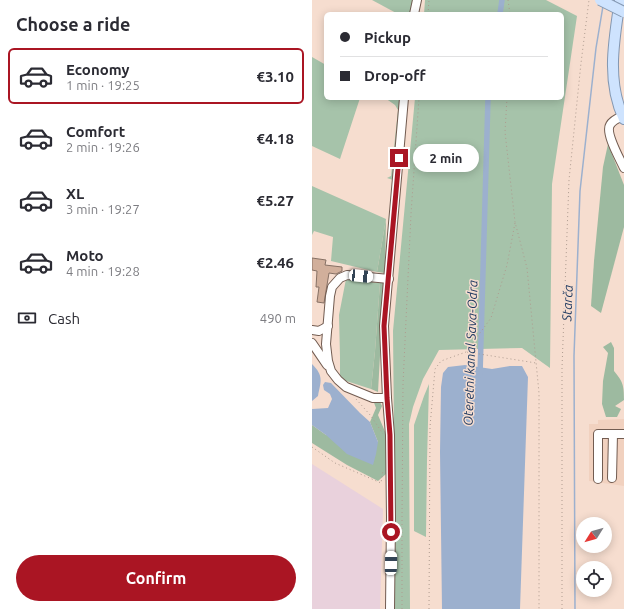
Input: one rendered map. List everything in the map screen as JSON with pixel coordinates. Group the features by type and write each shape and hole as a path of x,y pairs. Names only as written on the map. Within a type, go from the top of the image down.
{"main road":[{"path":"600,0 624,12"},
{"path":"620,0 614,46 613,74 616,96 623,117"}],"street":[{"path":"414,12 416,0"},
{"path":"390,609 390,435 384,326 404,100"},
{"path":"623,117 614,121 608,129 624,168"},
{"path":"331,371 326,344 332,287 340,278 347,274 388,279"},
{"path":"312,330 319,331 328,326"},
{"path":"312,343 331,371 346,387 373,398 387,398"},
{"path":"598,479 598,434 624,434"},
{"path":"612,478 613,434"}],"path":[{"path":"428,12 429,0"},
{"path":"508,0 510,12"},
{"path":"562,609 562,368 568,188 589,0"},
{"path":"402,609 403,384 411,214 419,100"},
{"path":"507,100 505,132 515,222 527,268 539,392 539,609"},
{"path":"466,352 491,318 507,265 515,222"},
{"path":"429,609 430,427 434,369 441,361 466,352 536,363"},
{"path":"356,399 371,416 386,437"},
{"path":"312,447 336,462 380,483 384,468"}],"shaded area":[{"path":"624,419 624,486 589,481 589,424 598,424 598,420"},
{"path":"312,464 383,509 380,609 312,609"}],"green space":[{"path":"372,0 414,0 412,12 394,12"},
{"path":"425,0 546,0 577,16 552,184 550,368 522,348 439,350 423,379 413,407 409,424 410,609 395,609 393,331 415,100 564,100 564,12 424,12"},
{"path":"312,57 324,64 324,100 359,100 340,159 312,146"},
{"path":"388,100 402,100 393,180 387,178 391,176 398,110 395,105"},
{"path":"608,144 624,185 624,227 601,313 591,306 603,167"},
{"path":"312,186 386,219 377,272 331,261 333,237 314,231 312,235"},
{"path":"386,219 385,273 377,272"},
{"path":"346,279 380,283 371,389 340,379 339,315"},
{"path":"380,283 384,283 378,392 371,389"},
{"path":"611,342 614,348 614,371 621,381 624,391 624,400 615,406 621,409 617,417 606,417 602,404 603,381 608,353 603,347"},
{"path":"429,384 426,537 414,531 414,425"},
{"path":"378,398 382,406 378,415 386,434 386,474 378,481 347,465 312,443 312,425 326,435 378,442 370,422 376,408 373,400"}],"water":[{"path":"312,364 316,368 321,379 318,396 312,401"},
{"path":"465,365 492,369 522,366 528,377 520,609 442,609 440,452 441,387 443,373 448,367"},
{"path":"325,382 331,383 370,422 378,442 373,465 347,454 326,435 312,425 312,409 328,408 332,399 330,394 324,390 323,385"}],"building":[{"path":"312,258 326,260 325,265 342,267 342,271 336,274 329,273 324,303 317,302 319,287 316,287 317,271 312,270"}],"waterway":[{"name":"Oteretni kanal Sava-Odra","path":"500,12 502,0"},
{"name":"Starča","path":"575,609 574,356 580,191 596,48 603,6"},
{"name":"Oteretni kanal Sava-Odra","path":"480,375 488,100"}],"route":[{"path":"391,532 390,435 384,326 399,158"}]}
